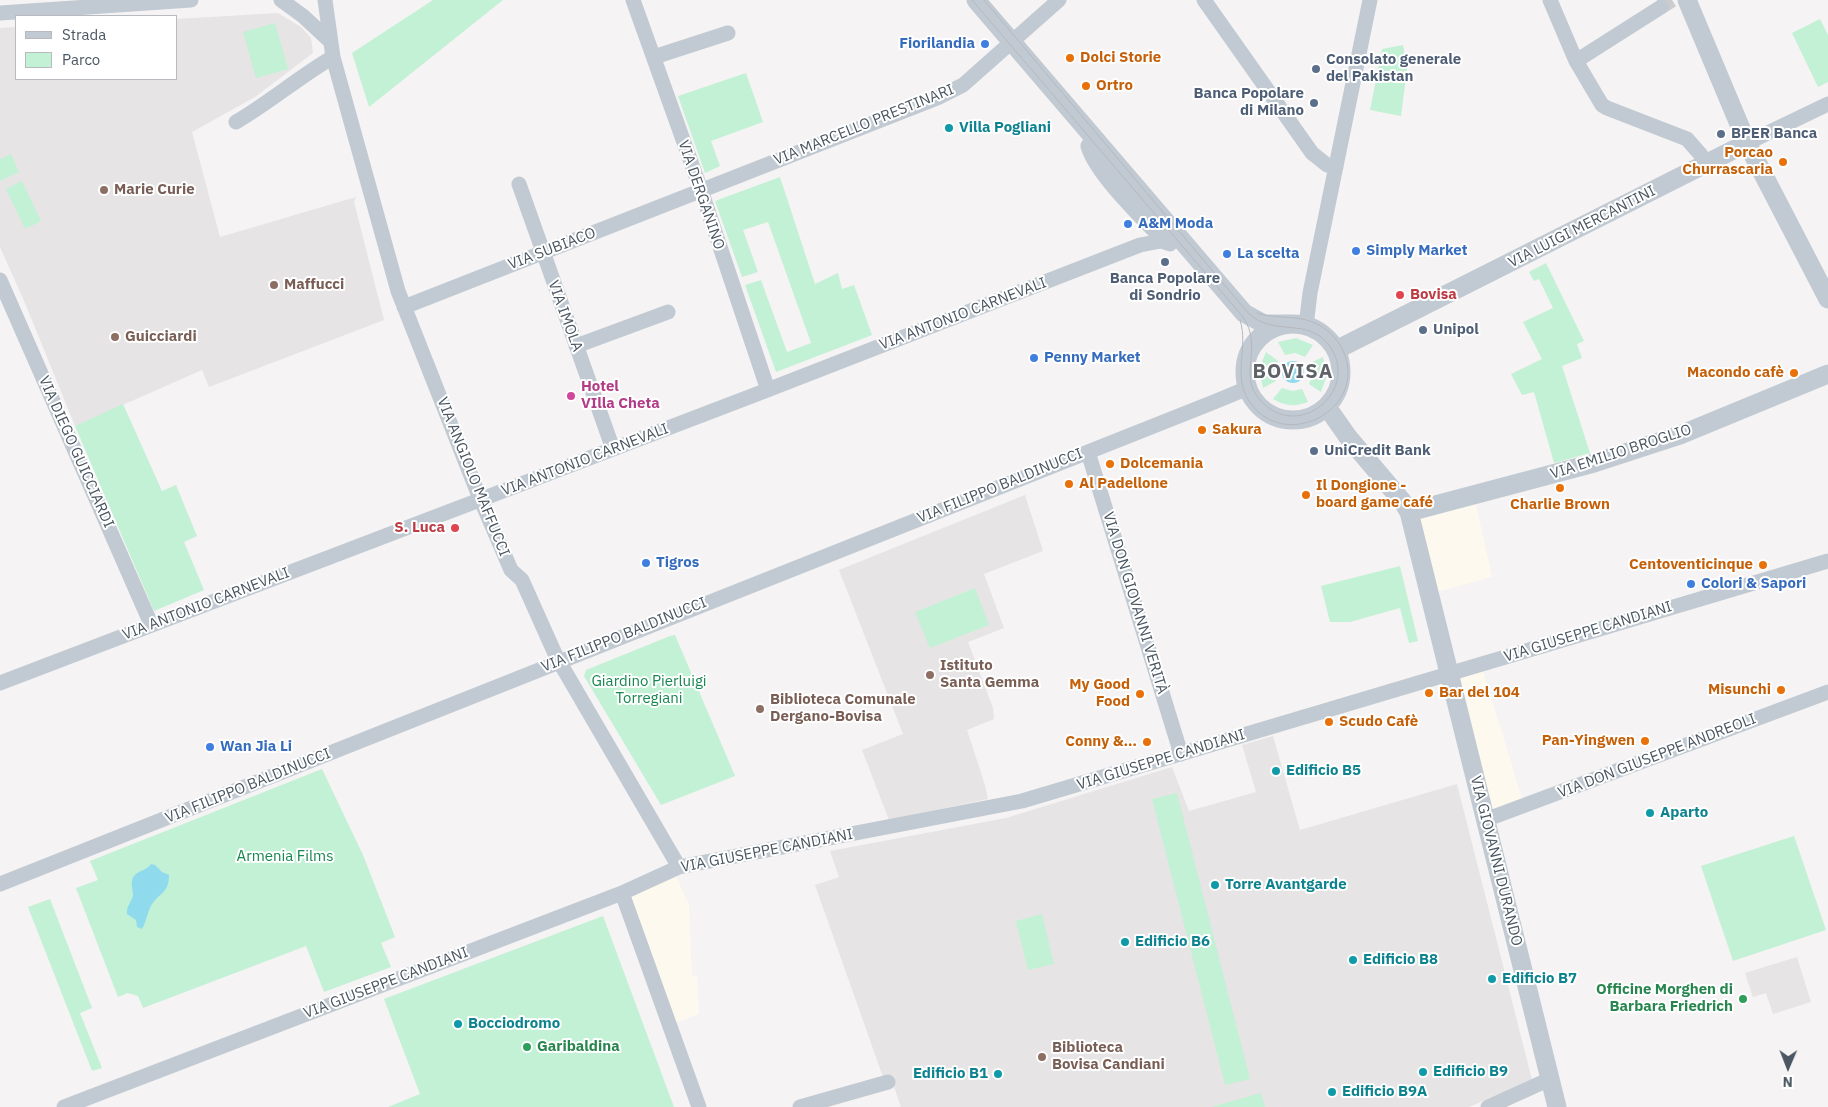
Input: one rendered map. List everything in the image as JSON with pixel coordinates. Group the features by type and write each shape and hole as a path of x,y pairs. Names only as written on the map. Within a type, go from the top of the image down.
{"street":[{"path":"0,13 192,0"},
{"path":"281,0 303,16 331,42"},
{"name":"VIA ANGIOLO MAFFUCCI","path":"325,0 333,57 398,291 480,499 512,570 522,580 559,661 679,867"},
{"name":"VIA DERGANINO","path":"633,0 701,190 768,390"},
{"path":"976,0 1194,256 1239,308 1248,317 1261,323 1297,325 1322,333 1336,350 1340,358 1342,376 1337,393 1327,406 1315,416 1307,419 1280,419 1272,416 1259,406 1250,394 1245,377 1250,333 1246,319 1239,308 1235,300 1230,279 1184,224 1164,218 1158,213"},
{"name":"VIA MARCELLO PRESTINARI","path":"701,190 937,98 963,84 1059,0"},
{"path":"1204,0 1312,153 1327,165 1336,167"},
{"path":"1297,325 1310,293 1370,0"},
{"path":"1550,0 1576,61 1602,105 1687,139 1701,155 1704,165"},
{"path":"1687,0 1747,143 1828,299"},
{"path":"1576,61 1661,7"},
{"path":"654,57 728,33"},
{"path":"236,122 333,57"},
{"name":"VIA LUIGI MERCANTINI","path":"1336,350 1828,104"},
{"path":"1082,124 1087,134 1091,151 1102,168 1139,212 1170,244 1187,250 1194,256"},
{"name":"VIA IMOLA","path":"519,184 613,449"},
{"name":"VIA SUBIACO","path":"404,307 701,190"},
{"name":"VIA ANTONIO CARNEVALI","path":"0,683 768,390 1140,245 1162,241 1170,244"},
{"name":"VIA DIEGO GUICCIARDI","path":"0,280 151,624"},
{"path":"576,346 668,312"},
{"path":"1246,360 1254,344 1262,335 1274,328 1297,325"},
{"name":"VIA EMILIO BROGLIO","path":"1409,512 1594,463 1680,435 1828,374"},
{"name":"VIA FILIPPO BALDINUCCI","path":"0,884 1236,393 1247,386"},
{"path":"1327,406 1348,436 1409,512"},
{"name":"VIA DON GIOVANNI VERITÀ","path":"1088,452 1181,754"},
{"name":"VIA GIOVANNI DURANDO","path":"1409,512 1557,1107"},
{"name":"VIA GIUSEPPE CANDIANI","path":"64,1107 622,892 679,867 1022,801 1181,754 1346,698 1448,673 1828,561"},
{"name":"VIA DON GIUSEPPE ANDREOLI","path":"1485,820 1828,692"},
{"path":"622,892 699,1107"},
{"path":"1488,1107 1550,1079"},
{"path":"800,1107 888,1082"}],"shaded area":[{"path":"278,13 301,27 311,38 313,53 255,97 192,132 220,237 356,197 354,202 384,320 209,387 202,370 75,426 0,247 0,28 15,27 15,80 178,80 178,19"},
{"name":"Istituto Santa Gemma","path":"1025,495 1043,551 984,574 1004,628 968,642 993,708 994,719 967,730 988,799 889,820 862,750 903,734 839,570"},
{"path":"1474,495 1492,577 1429,594 1415,511"},
{"path":"1481,664 1524,805 1486,819 1449,674"},
{"path":"1273,736 1300,830 1457,784 1532,1080 1469,1107 901,1107 890,1075 883,1077 815,885 839,877 830,851 1006,818 1172,767 1189,811 1256,792 1242,745"},
{"path":"673,870 689,905 692,976 697,977 699,1014 670,1025 622,893"},
{"path":"1797,957 1811,1002 1773,1014 1766,993 1753,997 1745,973"}],"green space":[{"path":"433,0 503,0 369,107 352,53"},
{"path":"1820,19 1828,35 1828,82 1818,87 1792,33"},
{"path":"275,23 288,69 256,78 243,32"},
{"path":"1403,45 1407,69 1401,116 1370,110 1382,49"},
{"path":"746,73 763,122 711,141 720,166 705,173 678,96"},
{"path":"11,154 19,172 0,181 0,159"},
{"path":"780,177 815,284 838,273 842,289 854,285 872,335 776,372 745,285 761,280 787,352 811,343 768,222 743,230 758,272 742,277 715,201"},
{"path":"22,181 41,221 25,229 6,189"},
{"path":"1546,263 1584,341 1577,344 1582,358 1562,366 1590,453 1554,463 1534,392 1522,395 1511,374 1542,359 1523,322 1553,308 1539,279 1534,281 1529,272"},
{"path":"1296,338 1313,345 1305,357 1295,353 1285,355 1278,342"},
{"path":"1266,352 1278,361 1274,371 1276,381 1263,388 1259,369"},
{"path":"1323,357 1327,375 1321,392 1309,384 1313,374 1310,363"},
{"path":"1282,388 1292,391 1302,389 1308,402 1290,405 1273,399"},
{"path":"123,404 162,491 176,485 197,536 184,542 204,590 154,611 75,426"},
{"path":"1400,566 1418,641 1409,643 1400,608 1350,622 1330,622 1321,586"},
{"path":"975,588 989,625 930,648 915,612"},
{"name":"Giardino Pierluigi Torregiani","path":"675,635 735,776 661,805 584,676 586,670"},
{"name":"Armenia Films","path":"322,769 363,855 395,937 381,943 391,967 324,992 306,946 143,1008 138,996 128,993 118,997 76,888 98,880 90,861"},
{"path":"1177,793 1250,1079 1225,1085 1152,799"},
{"path":"1794,836 1826,930 1733,961 1701,866"},
{"path":"50,899 92,1008 80,1013 102,1068 92,1071 28,907"},
{"path":"1042,914 1054,964 1028,970 1016,921"},
{"name":"Garibaldina","path":"603,916 674,1107 388,1107 420,1094 384,999"},
{"path":"1261,1093 1265,1107 1211,1107"}],"water":[{"path":"1293,361 1301,364 1304,372 1301,380 1293,383 1285,380 1282,372 1285,364"},
{"path":"151,864 169,875 169,881 151,906 142,929 137,927 136,920 127,914 127,911 133,895 133,877"}],"tunnel":[{"path":"1661,7 1672,0"}],"tram line":[{"path":"972,0 1243,317 1249,328 1251,340 1251,381 1254,391 1260,400 1276,412 1292,416 1308,413 1322,405 1332,393 1338,378 1337,361 1328,344 1310,331 1270,325 1259,321 1249,314 984,0"},
{"path":"1240,320 1243,341 1242,381 1249,401 1264,416 1281,424 1300,424 1318,418 1333,407 1344,392 1348,374 1344,353 1340,345 1334,337 1319,325 1305,319 1257,313"}],"place":[{"name":"Fiorilandia","path":"985,44"},
{"name":"Dolci Storie","path":"1070,58"},
{"name":"Consolato generale del Pakistan","path":"1316,69"},
{"name":"Ortro","path":"1086,86"},
{"name":"Banca Popolare di Milano","path":"1314,103"},
{"name":"Villa Pogliani","path":"949,128"},
{"name":"BPER Banca","path":"1721,134"},
{"name":"Porcao Churrascaria","path":"1783,162"},
{"name":"Marie Curie","path":"104,190"},
{"name":"A&M Moda","path":"1128,224"},
{"name":"Simply Market","path":"1356,251"},
{"name":"La scelta","path":"1227,254"},
{"name":"Banca Popolare di Sondrio","path":"1165,262"},
{"name":"Maffucci","path":"274,285"},
{"name":"Bovisa","path":"1400,295"},
{"name":"Unipol","path":"1423,330"},
{"name":"Guicciardi","path":"115,337"},
{"name":"Penny Market","path":"1034,358"},
{"name":"Macondo cafè","path":"1794,373"},
{"name":"Hotel VIlla Cheta","path":"571,396"},
{"name":"Sakura","path":"1202,430"},
{"name":"UniCredit Bank","path":"1314,451"},
{"name":"Dolcemania","path":"1110,464"},
{"name":"Al Padellone","path":"1069,484"},
{"name":"Charlie Brown","path":"1560,488"},
{"name":"Il Dongione - board game café","path":"1306,495"},
{"name":"S. Luca","path":"455,528"},
{"name":"Tigros","path":"646,563"},
{"name":"Centoventicinque","path":"1763,565"},
{"name":"Colori & Sapori","path":"1691,584"},
{"name":"Istituto Santa Gemma","path":"930,675"},
{"name":"Misunchi","path":"1781,690"},
{"name":"Bar del 104","path":"1429,693"},
{"name":"My Good Food","path":"1140,694"},
{"name":"Biblioteca Comunale Dergano-Bovisa","path":"760,709"},
{"name":"Scudo Cafè","path":"1329,722"},
{"name":"Pan-Yingwen","path":"1645,741"},
{"name":"Conny &…","path":"1147,742"},
{"name":"Wan Jia Li","path":"210,747"},
{"name":"Edificio B5","path":"1276,771"},
{"name":"Aparto","path":"1650,813"},
{"name":"Torre Avantgarde","path":"1215,885"},
{"name":"Edificio B6","path":"1125,942"},
{"name":"Edificio B8","path":"1353,960"},
{"name":"Edificio B7","path":"1492,979"},
{"name":"Officine Morghen di Barbara Friedrich","path":"1743,999"},
{"name":"Bocciodromo","path":"458,1024"},
{"name":"Garibaldina","path":"527,1047"},
{"name":"Biblioteca Bovisa Candiani","path":"1042,1057"},
{"name":"Edificio B9","path":"1423,1072"},
{"name":"Edificio B1","path":"998,1074"},
{"name":"Edificio B9A","path":"1332,1092"}],"district":[{"name":"BOVISA","path":"1293,372"}]}
